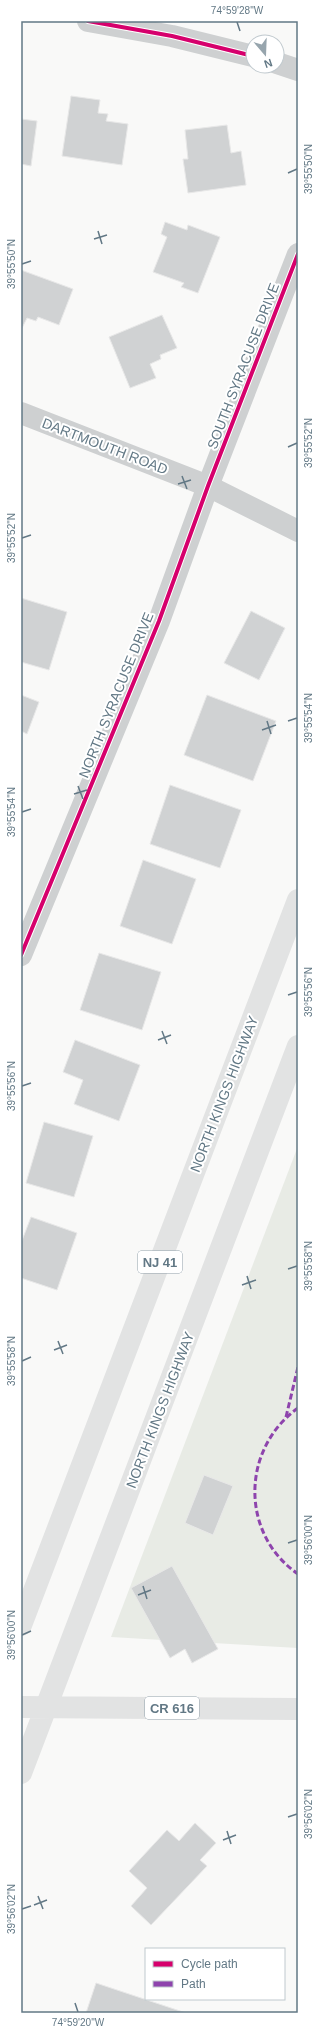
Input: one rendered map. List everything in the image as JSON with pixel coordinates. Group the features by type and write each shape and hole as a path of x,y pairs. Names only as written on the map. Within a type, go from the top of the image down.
{"main road":[{"name":"NORTH KINGS HIGHWAY","path":"21,1624 298,900"},
{"name":"NORTH KINGS HIGHWAY","path":"21,1773 298,1046"},
{"name":"CR 616","path":"21,1707 298,1709"}],"street":[{"path":"88,21 172,36 245,54"},
{"path":"285,66 298,70"},
{"name":"SOUTH SYRACUSE DRIVE","path":"208,486 298,254"},
{"name":"DARTMOUTH ROAD","path":"21,413 208,486 298,531"},
{"name":"NORTH SYRACUSE DRIVE","path":"21,955 159,621 208,486"}],"shaded area":[{"path":"298,1146 298,1648 111,1637"}],"building":[{"path":"71,96 100,100 98,113 108,114 106,121 128,124 122,165 62,156"},
{"path":"21,119 37,121 31,166 21,164"},
{"path":"227,125 231,153 241,151 246,185 188,193 183,159 188,159 185,130"},
{"path":"165,222 187,230 188,225 220,237 198,293 181,287 184,283 153,272 167,237 161,234"},
{"path":"21,270 73,289 59,325 38,317 36,321 27,318 21,330"},
{"path":"162,315 177,348 160,355 161,359 150,364 156,378 130,388 109,337"},
{"path":"21,598 67,612 49,670 21,662"},
{"path":"251,611 285,628 259,680 224,663"},
{"path":"21,695 39,702 27,734 21,731"},
{"path":"207,695 276,721 253,781 184,755"},
{"path":"170,785 241,810 220,868 150,844"},
{"path":"143,860 196,879 172,944 120,926"},
{"path":"99,953 161,972 142,1030 80,1010"},
{"path":"75,1040 140,1065 119,1121 74,1104 83,1080 63,1072"},
{"path":"44,1122 93,1136 74,1197 26,1183"},
{"path":"31,1217 77,1233 57,1290 21,1278 21,1243"},
{"path":"204,1475 233,1486 213,1535 185,1523"},
{"path":"172,1566 218,1649 192,1663 185,1649 170,1658 131,1588"},
{"path":"195,1823 216,1843 200,1860 207,1866 151,1925 131,1906 147,1888 129,1871 167,1830 179,1841"},
{"path":"96,1983 186,2013 86,2013"}],"marked path":[{"path":"286,1417 298,1367"},
{"path":"298,1408 279,1425 266,1446 258,1468 255,1491 257,1515 266,1537 279,1557 298,1574"}],"cycle path":[{"path":"88,21 172,36 245,54"},
{"path":"21,955 159,621 208,486 298,254"}]}
